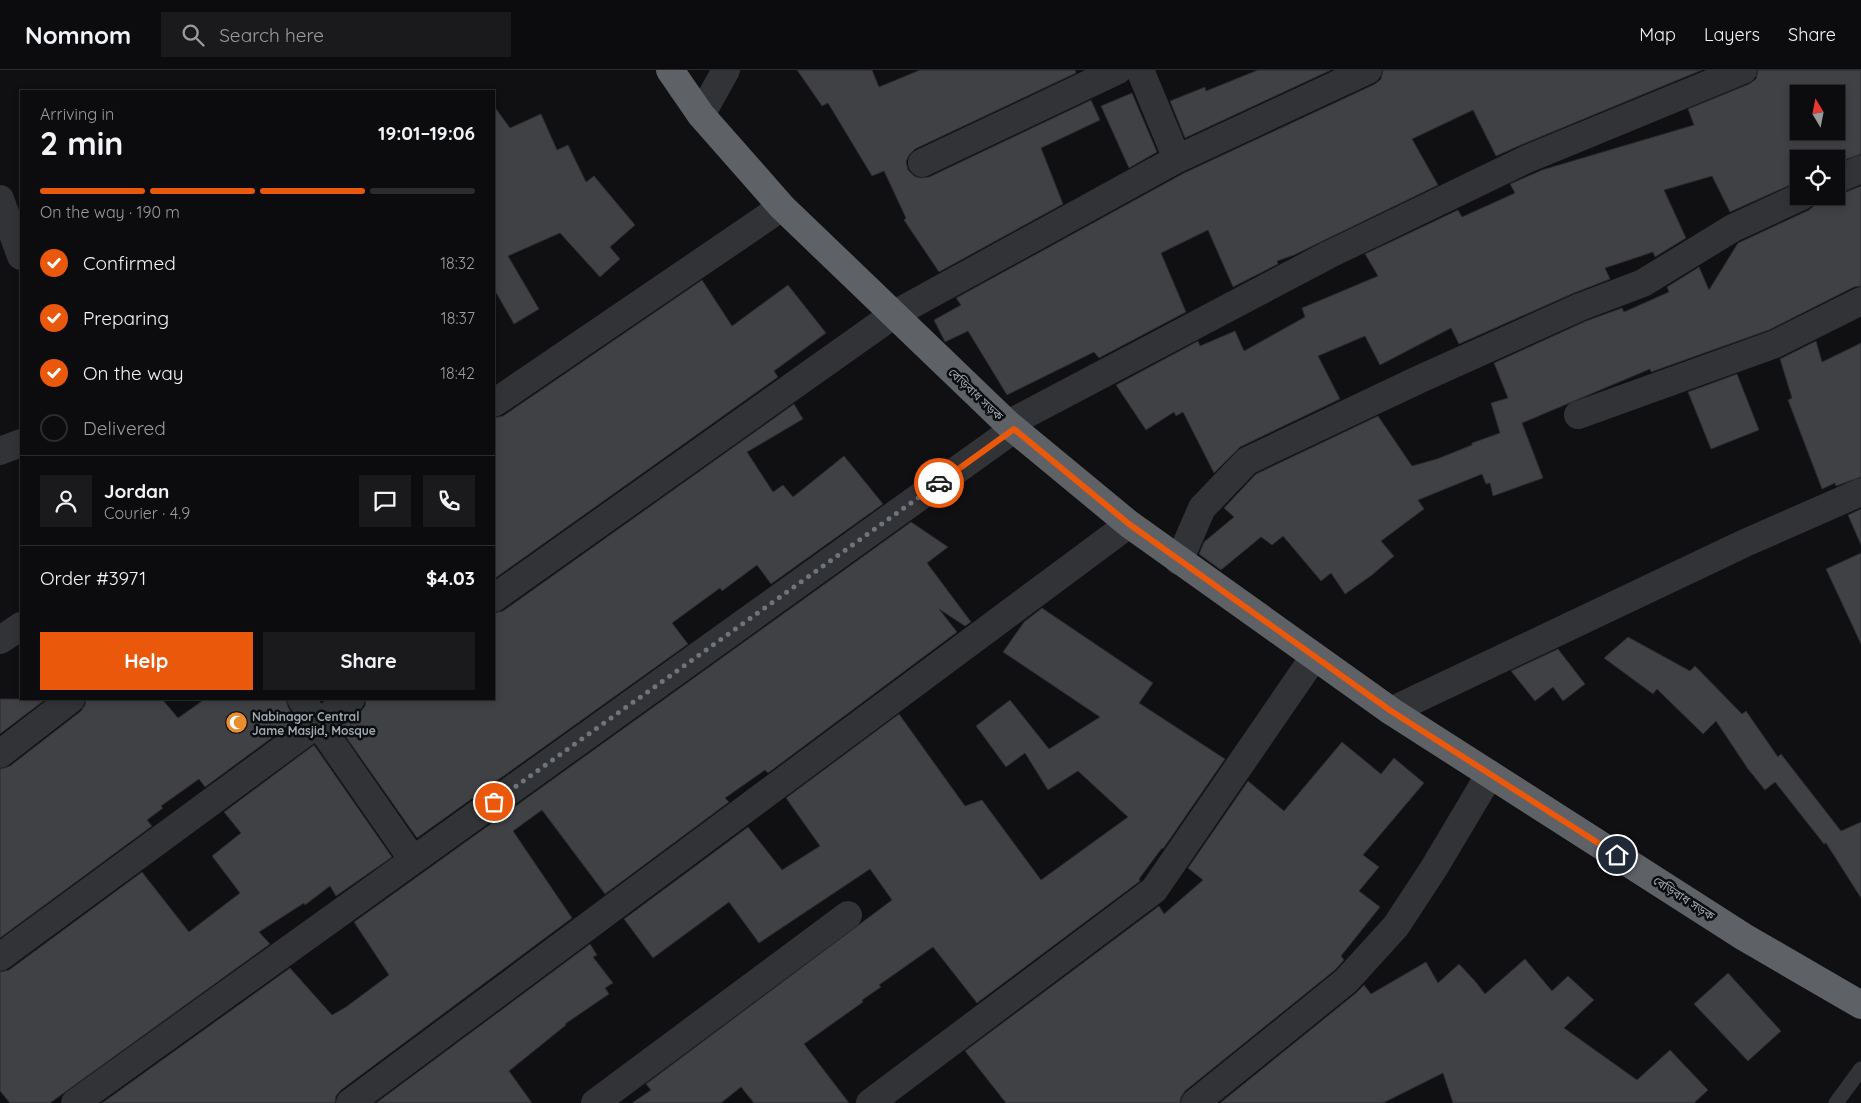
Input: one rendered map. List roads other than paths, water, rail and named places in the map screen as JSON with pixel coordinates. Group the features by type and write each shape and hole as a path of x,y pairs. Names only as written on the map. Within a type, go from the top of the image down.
{"highway":[{"name":"বেড়িবাধ সড়ক","path":"670,70 701,115 782,207 1011,426 1129,524 1391,711 1744,937 1861,1005"}],"street":[{"path":"701,115 726,70"},
{"path":"922,163 1118,70"},
{"path":"1140,70 1177,159"},
{"path":"495,597 893,315 1177,159 1366,70"},
{"path":"75,1103 1011,426 1328,255 1518,163 1743,70"},
{"path":"1845,176 1861,169"},
{"path":"0,199 16,254"},
{"path":"1179,561 1202,508 1247,461 1464,359 1580,307 1643,283 1733,228 1790,202"},
{"path":"495,402 782,207"},
{"path":"1578,415 1775,344 1861,301"},
{"path":"0,451 20,443"},
{"path":"1391,711 1736,547 1861,492"},
{"path":"350,1103 1129,524"},
{"path":"0,640 20,627"},
{"path":"870,1103 1154,890 1314,657"},
{"path":"0,754 70,700"},
{"path":"302,700 413,860"},
{"path":"0,957 350,700"},
{"path":"1195,1103 1346,980 1396,926 1434,868 1490,774"},
{"path":"595,1103 848,915"}],"lane":[{"path":"1836,1103 1861,1068"}],"place":[{"name":"Nabinagor Central Jame Masjid, Mosque","path":"236,723"}]}
